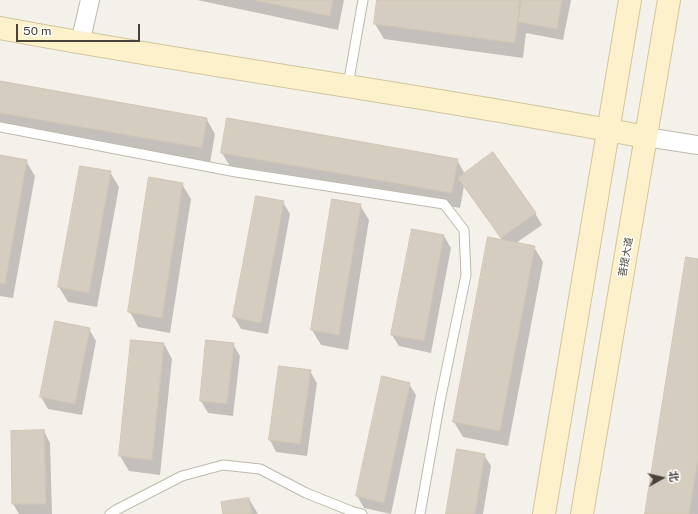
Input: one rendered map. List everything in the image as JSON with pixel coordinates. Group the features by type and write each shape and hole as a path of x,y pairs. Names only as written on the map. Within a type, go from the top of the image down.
{"main road":[{"path":"544,514 630,0"},
{"name":"菩提大道","path":"582,514 669,0"},
{"path":"0,28 80,43 348,85 608,129 646,137"}],"street":[{"path":"80,43 90,0"},
{"path":"646,137 698,145"}],"lane":[{"path":"348,85 363,0"},
{"path":"0,127 236,172 444,204 464,230 466,274 440,401 420,514"},
{"path":"110,514 122,506 182,476 223,465 260,469 306,493 362,514"}],"building":[{"path":"255,0 333,0 330,16"},
{"path":"377,0 520,0 515,43 374,24"},
{"path":"522,0 562,0 557,29 518,22"},
{"path":"0,81 207,118 202,148 0,113"},
{"path":"227,118 458,159 452,193 221,153"},
{"path":"493,152 536,213 501,238 458,178"},
{"path":"0,155 27,160 5,284 0,283"},
{"path":"80,166 111,171 89,293 58,287"},
{"path":"149,177 183,183 162,318 128,312"},
{"path":"256,196 284,201 261,323 233,317"},
{"path":"332,199 361,204 339,335 311,330"},
{"path":"412,229 444,235 424,341 391,335"},
{"path":"488,237 535,246 500,431 453,422"},
{"path":"686,257 698,259 698,458 689,514 645,514"},
{"path":"55,321 90,328 75,404 40,397"},
{"path":"131,340 164,343 152,460 119,456"},
{"path":"206,340 234,343 227,404 200,401"},
{"path":"279,366 311,370 300,444 269,440"},
{"path":"382,376 410,383 384,503 356,496"},
{"path":"44,430 46,504 12,504 11,431"},
{"path":"457,449 485,454 475,514 446,514"},
{"path":"249,498 252,514 223,514 221,502"}]}
